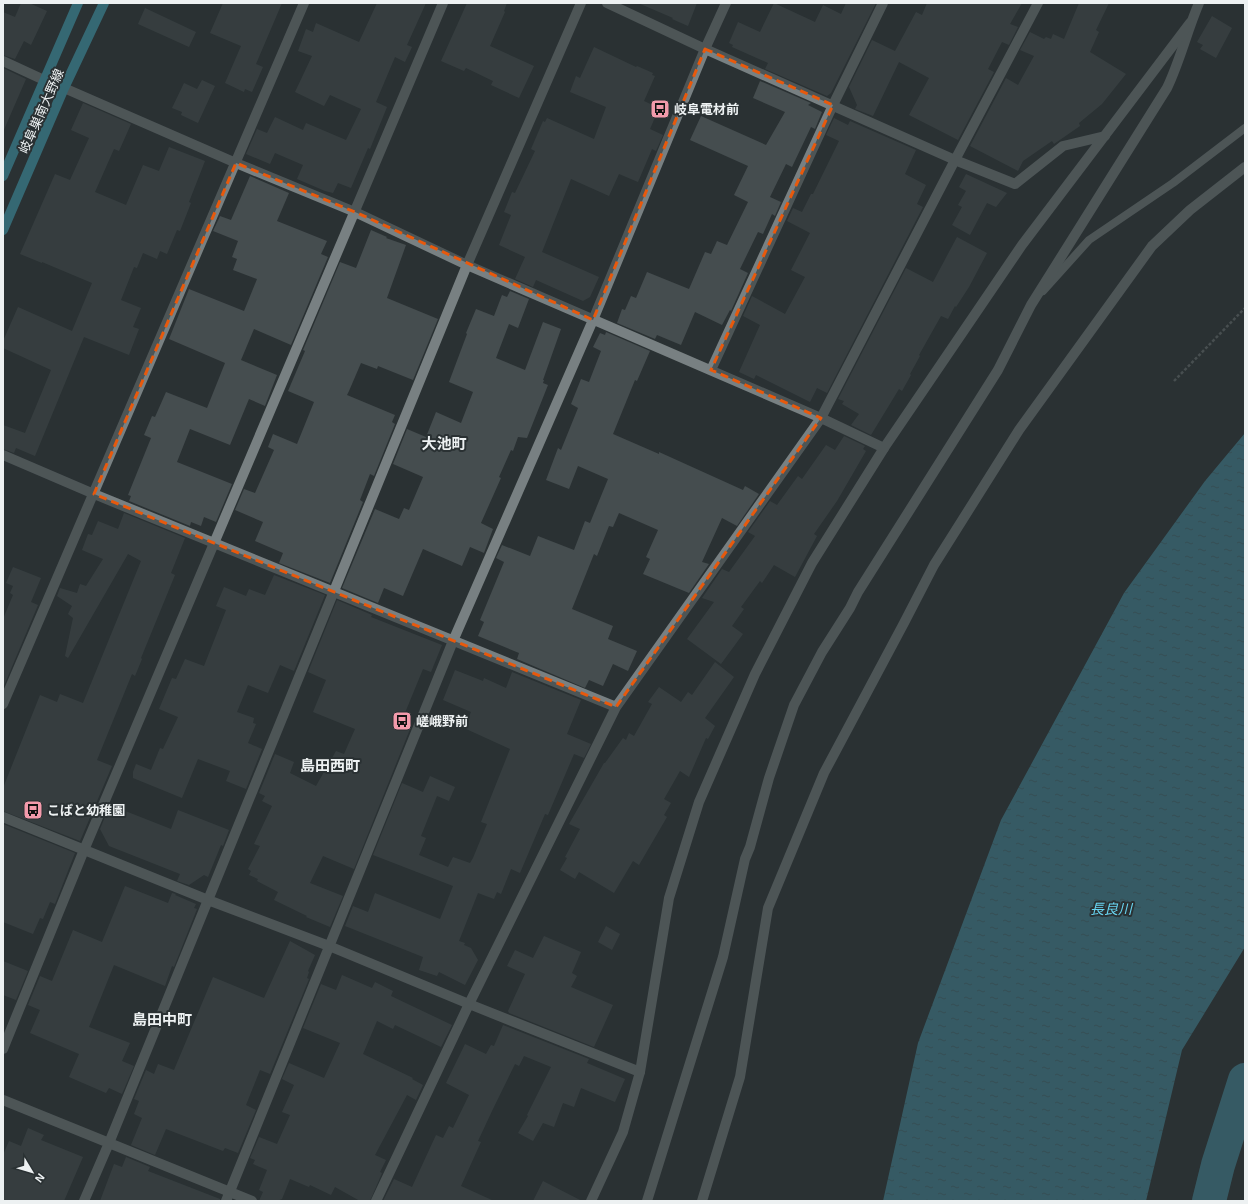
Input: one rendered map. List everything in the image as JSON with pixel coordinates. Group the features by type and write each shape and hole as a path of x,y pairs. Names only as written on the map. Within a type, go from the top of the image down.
{"main road":[{"name":"岐阜巣南大野線","path":"3,176 78,3"},
{"name":"岐阜巣南大野線","path":"3,230 64,88 104,3"}],"street":[{"path":"3,704 304,3"},
{"path":"3,1049 84,850 443,3"},
{"path":"84,1201 467,265 581,3"},
{"path":"607,3 705,49 955,160 1015,184 1063,146 1105,136"},
{"path":"228,1196 453,641 593,320 705,49 726,3"},
{"path":"711,370 833,105 883,3"},
{"path":"376,1201 469,1004 616,707 822,418 1038,3"},
{"path":"647,1201 722,957 745,859 750,847 769,778 794,705 822,652 850,608 858,592 998,370 1031,305 1167,88 1175,72 1190,23 1199,3"},
{"path":"591,1201 624,1132 640,1072 669,898 699,802 755,674 812,563 884,448 1022,245 1190,23"},
{"path":"3,61 44,80"},
{"path":"64,88 236,163 355,212 467,265 822,418 884,448"},
{"path":"702,1201 740,1077 768,908 824,773 934,565 1019,430 1152,246 1190,210 1245,167"},
{"path":"3,455 94,494 616,707"},
{"path":"3,817 208,900 329,946 640,1072"},
{"path":"3,1100 109,1143 228,1196 252,1201"}],"lane":[{"path":"1031,305 1089,240 1174,182 1245,128"}],"path":[{"path":"1174,381 1245,308"}],"highlighted area":[{"path":"705,49 833,105 711,370 821,418 616,707 94,494 236,163 355,212 593,320"}],"water":[{"name":"長良川","path":"1245,433 1245,947 1182,1050 1146,1201 883,1201 918,1043 1001,820 1124,593 1205,481"}],"building":[{"path":"21,3 29,3 47,11 31,45 24,41 15,59 3,55 3,12 15,17"},
{"path":"223,3 282,3 256,64 263,67 252,92 245,89 244,92 225,83 241,46 210,33"},
{"path":"377,3 426,3 407,45 412,47 405,62 395,57 376,102 387,107 370,149 368,148 351,188 338,183 333,193 325,191 297,179 303,165 275,153 270,164 246,154 257,129 267,133 275,117 303,130 306,123 346,140 361,109 330,95 324,106 295,92 312,56 298,51 306,29 313,32 316,23 359,42"},
{"path":"467,3 507,3 505,12 490,46 534,66 519,98 491,85 493,81 466,68 464,71 441,61"},
{"path":"638,3 697,3 688,26"},
{"path":"774,3 815,22 823,5 841,14 846,3 876,3 831,93 827,96 765,69 768,63 732,47 733,45 729,43 738,22 760,32"},
{"path":"927,3 1022,3 1010,24 1018,27 1009,45 1002,42 988,69 994,72 958,140 909,115 929,78 899,62 873,116 855,109 857,105 849,87 872,40 895,51 916,12 922,15"},
{"path":"1079,3 1109,3 1096,30 1099,32 1090,52 1126,74 1102,104 1079,123 1080,126 1054,144 1052,141 1023,161 1018,171 970,146 1006,78 1018,85 1034,56 1020,50 1030,32 1044,39 1046,37 1051,39 1053,34 1064,39"},
{"path":"145,8 196,32 189,47 138,24"},
{"path":"1212,16 1232,28 1216,58 1200,49 1203,45 1197,42"},
{"path":"594,47 636,67 637,66 653,73 652,75 655,76 644,101 659,108 650,129 663,135 656,151 652,149 638,182 619,174 609,196 571,179 542,252 599,277 590,297 583,301 536,280 533,287 515,279 525,257 499,245 511,215 504,212 512,192 515,193 535,151 531,149 543,121 545,122 547,118 594,139 606,107 570,92 576,76 580,78"},
{"path":"3,68 26,79 3,132"},
{"path":"202,80 215,86 198,123 181,115 182,112 172,108 184,83 197,89"},
{"path":"760,81 811,103 808,105 822,112 815,129 811,127 792,167 786,164 770,197 781,202 775,216 772,214 763,234 758,232 740,269 748,273 731,311 730,310 722,325 695,312 681,345 657,335 655,339 617,323 622,309 625,310 631,296 636,298 647,272 689,289 705,252 711,254 717,241 727,245 748,202 734,195 748,166 690,140 701,116 766,145 785,112 753,98"},
{"path":"83,103 131,124 119,151 114,149 95,192 126,205 143,165 159,171 169,147 205,161 189,202 191,203 180,231 177,230 167,254 160,251 157,259 143,253 137,268 134,267 121,300 141,308 133,327 139,329 129,355 84,337 35,456 16,448 14,453 3,449 3,425 25,433 51,370 3,348 3,341 18,307 72,331 92,283 20,254 55,174 70,180 89,138 71,130"},
{"path":"834,118 848,125 850,121 916,150 905,174 926,185 917,204 923,207 827,393 817,388 810,402 756,375 754,379 739,372 760,325 743,316 752,296 785,314 805,277 791,270 810,233 787,221 793,208 802,212 811,194 813,194 839,141 826,135"},
{"path":"966,174 1007,193 996,207 987,203 970,235 952,225 962,207 958,205 966,191 959,187"},
{"path":"250,176 289,193 277,221 327,241 321,254 328,257 291,345 254,329 241,360 277,375 265,406 249,399 230,445 190,429 177,462 232,484 216,522 204,517 201,526 191,522 190,526 129,501 131,496 128,495 151,438 144,435 152,416 155,417 166,392 207,408 225,363 169,339 189,289 244,311 257,279 233,270 237,259 232,257 238,241 213,231 220,216 231,220"},
{"path":"371,230 387,237 386,238 406,245 387,298 438,319 413,380 378,366 377,369 361,363 347,395 395,415 392,422 395,424 374,476 370,474 360,500 363,502 330,583 279,563 283,553 255,541 263,522 235,510 244,489 255,493 274,450 268,447 273,434 297,444 314,402 288,391 305,351 303,350 340,262 356,268"},
{"path":"957,237 987,253 969,287 956,307 955,306 948,319 941,316 919,355 920,356 902,391 899,389 871,435 851,425 859,414 842,404 844,401 838,399 906,268 933,282"},
{"path":"510,291 529,299 518,328 509,324 496,358 525,370 543,322 561,329 543,380 543,383 548,385 527,438 518,437 513,451 511,450 499,477 501,478 481,523 493,529 484,553 470,547 462,566 423,549 403,596 384,588 378,603 342,588 375,509 399,519 404,508 409,510 423,477 393,464 407,429 426,437 436,412 461,423 473,392 449,382 467,334 466,333 476,309 494,316 502,295 507,297"},
{"path":"606,332 650,351 637,381 635,380 613,434 659,454 659,452 743,490 745,486 759,494 737,526 722,518 702,562 709,564 689,593 643,574 650,559 646,557 658,530 619,513 613,527 609,526 597,556 594,554 572,609 613,626 608,639 637,651 628,671 613,664 603,686 589,680 585,688 517,659 519,653 478,636 484,622 480,620 504,562 496,558 502,545 530,556 538,536 574,550 585,521 590,523 608,479 578,466 569,489 546,480 558,448 561,450 578,408 571,404 581,379 589,382 601,351 593,347 600,333 605,335"},
{"path":"844,436 865,446 863,449 866,451 837,501 814,534 817,536 795,577 774,565 762,583 760,581 741,607 744,609 732,626 743,634 721,664 687,639 714,602 702,598 722,569 729,572 755,536 748,532 770,501 777,505 798,476 802,479 826,445 835,450"},
{"path":"124,513 185,538 171,573 175,575 141,658 142,659 135,676 132,674 97,760 112,766 80,841 3,811 3,788 40,695 57,702 60,694 83,703 141,561 128,554 68,658 65,656 73,618 68,614 72,606 57,596 60,588 77,593 80,584 86,586 103,559 82,550 88,534 92,535 98,521 118,529"},
{"path":"13,567 41,578 31,602 38,605 3,688 3,619 13,595 10,593 13,586 6,583"},
{"path":"274,575 325,595 294,671 280,665 268,693 248,685 237,712 254,718 253,723 256,724 248,743 262,749 246,789 226,781 230,771 198,759 182,798 133,778 133,772 136,764 151,770 160,748 163,749 178,717 159,709 172,678 176,679 185,659 204,666 226,610 216,606 224,587 246,596 249,589 265,595"},
{"path":"337,600 372,615 371,617 442,645 431,672 423,669 400,725 410,729 354,869 323,856 310,883 343,896 330,927 306,917 307,916 274,900 278,892 249,875 251,871 248,869 260,846 254,844 272,806 262,801 265,796 259,793 275,754 294,762 290,773 316,786 336,751 344,754 355,729 313,712 326,680 308,672"},
{"path":"715,662 734,677 705,718 715,726 708,739 706,738 689,777 680,771 664,799 671,803 664,815 667,817 639,865 633,861 614,893 579,872 575,879 560,870 567,858 565,857 580,829 569,824 604,763 623,738 626,740 629,733 634,736 652,704 648,702 659,687 681,702 688,692 692,695"},
{"path":"455,670 483,681 484,678 506,688 512,672 581,700 567,734 591,744 584,758 574,754 548,815 545,814 520,873 511,869 501,894 497,892 494,899 478,893 459,941 465,943 464,945 471,948 478,960 465,985 439,972 437,976 419,970 423,957 345,926 353,906 368,912 375,893 440,919 446,904 453,886 373,855 402,783 423,792 430,776 455,787 449,801 437,796 421,836 426,838 419,855 448,867 453,857 470,863 473,858 487,824 481,822 510,749 464,728 471,712 443,700"},
{"path":"110,805 171,829 178,810 229,830 208,877 204,875 189,885 177,881 180,874 109,846 100,829"},
{"path":"3,824 75,853 55,904 50,902 43,919 40,918 33,934 3,922"},
{"path":"125,886 168,903 172,893 176,894 175,895 196,904 194,908 197,909 174,967 172,966 165,986 114,965 89,1027 130,1043 122,1061 134,1066 122,1094 109,1088 106,1093 69,1077 79,1054 30,1033 40,1010 28,1005 40,976 52,981 73,930 102,942"},
{"path":"606,926 620,934 612,950 598,942"},
{"path":"544,936 581,952 572,973 577,976 571,987 613,1005 594,1047 509,1013 508,1011 525,974 507,966 515,950 533,958"},
{"path":"290,941 315,955 308,971 307,978 309,979 270,1074 260,1070 246,1105 256,1110 238,1153 225,1148 223,1151 166,1129 155,1155 131,1145 142,1118 134,1114 139,1101 134,1099 146,1070 154,1074 158,1064 174,1070 213,977 264,998"},
{"path":"3,961 28,971 16,1000 3,995"},
{"path":"342,975 372,988 375,982 393,991 391,996 452,1025 441,1047 395,1025 393,1029 377,1021 363,1054 413,1078 412,1079 423,1085 416,1100 407,1095 375,1155 386,1160 380,1172 382,1173 370,1201 360,1201 335,1187 331,1195 310,1185 309,1187 290,1179 282,1199 277,1201 259,1201 263,1192 259,1190 267,1170 253,1164 255,1160 250,1158 259,1137 277,1144 290,1115 282,1112 294,1085 282,1079 289,1063 324,1078 340,1043 303,1028 321,984 336,990"},
{"path":"503,1025 589,1059 587,1063 625,1079 615,1102 581,1088 574,1107 563,1103 554,1127 543,1123 533,1141 518,1133 528,1116 527,1115 551,1067 524,1056 519,1066 515,1064 492,1111 478,1141 481,1142 461,1186 494,1201 383,1201 394,1179 412,1187 436,1135 443,1138 449,1126 453,1128 469,1095 446,1083 465,1044 486,1054 491,1045 494,1046"},
{"path":"28,1128 44,1135 41,1140 83,1157 64,1201 3,1201 3,1155 9,1141 21,1146"},
{"path":"126,1157 150,1167 148,1171 220,1199 220,1201 100,1201 114,1164 122,1167"},
{"path":"543,1181 582,1201 533,1201"}],"waterway":[{"name":"長良川","path":"1209,1201 1218,1165 1245,1080"}],"place":[{"name":"岐阜電材前","path":"660,109"},
{"name":"嵯峨野前","path":"402,721"},
{"name":"こばと幼稚園","path":"33,810"}],"district":[{"name":"大池町","path":"444,444"},
{"name":"島田西町","path":"330,766"},
{"name":"島田中町","path":"162,1020"}]}
